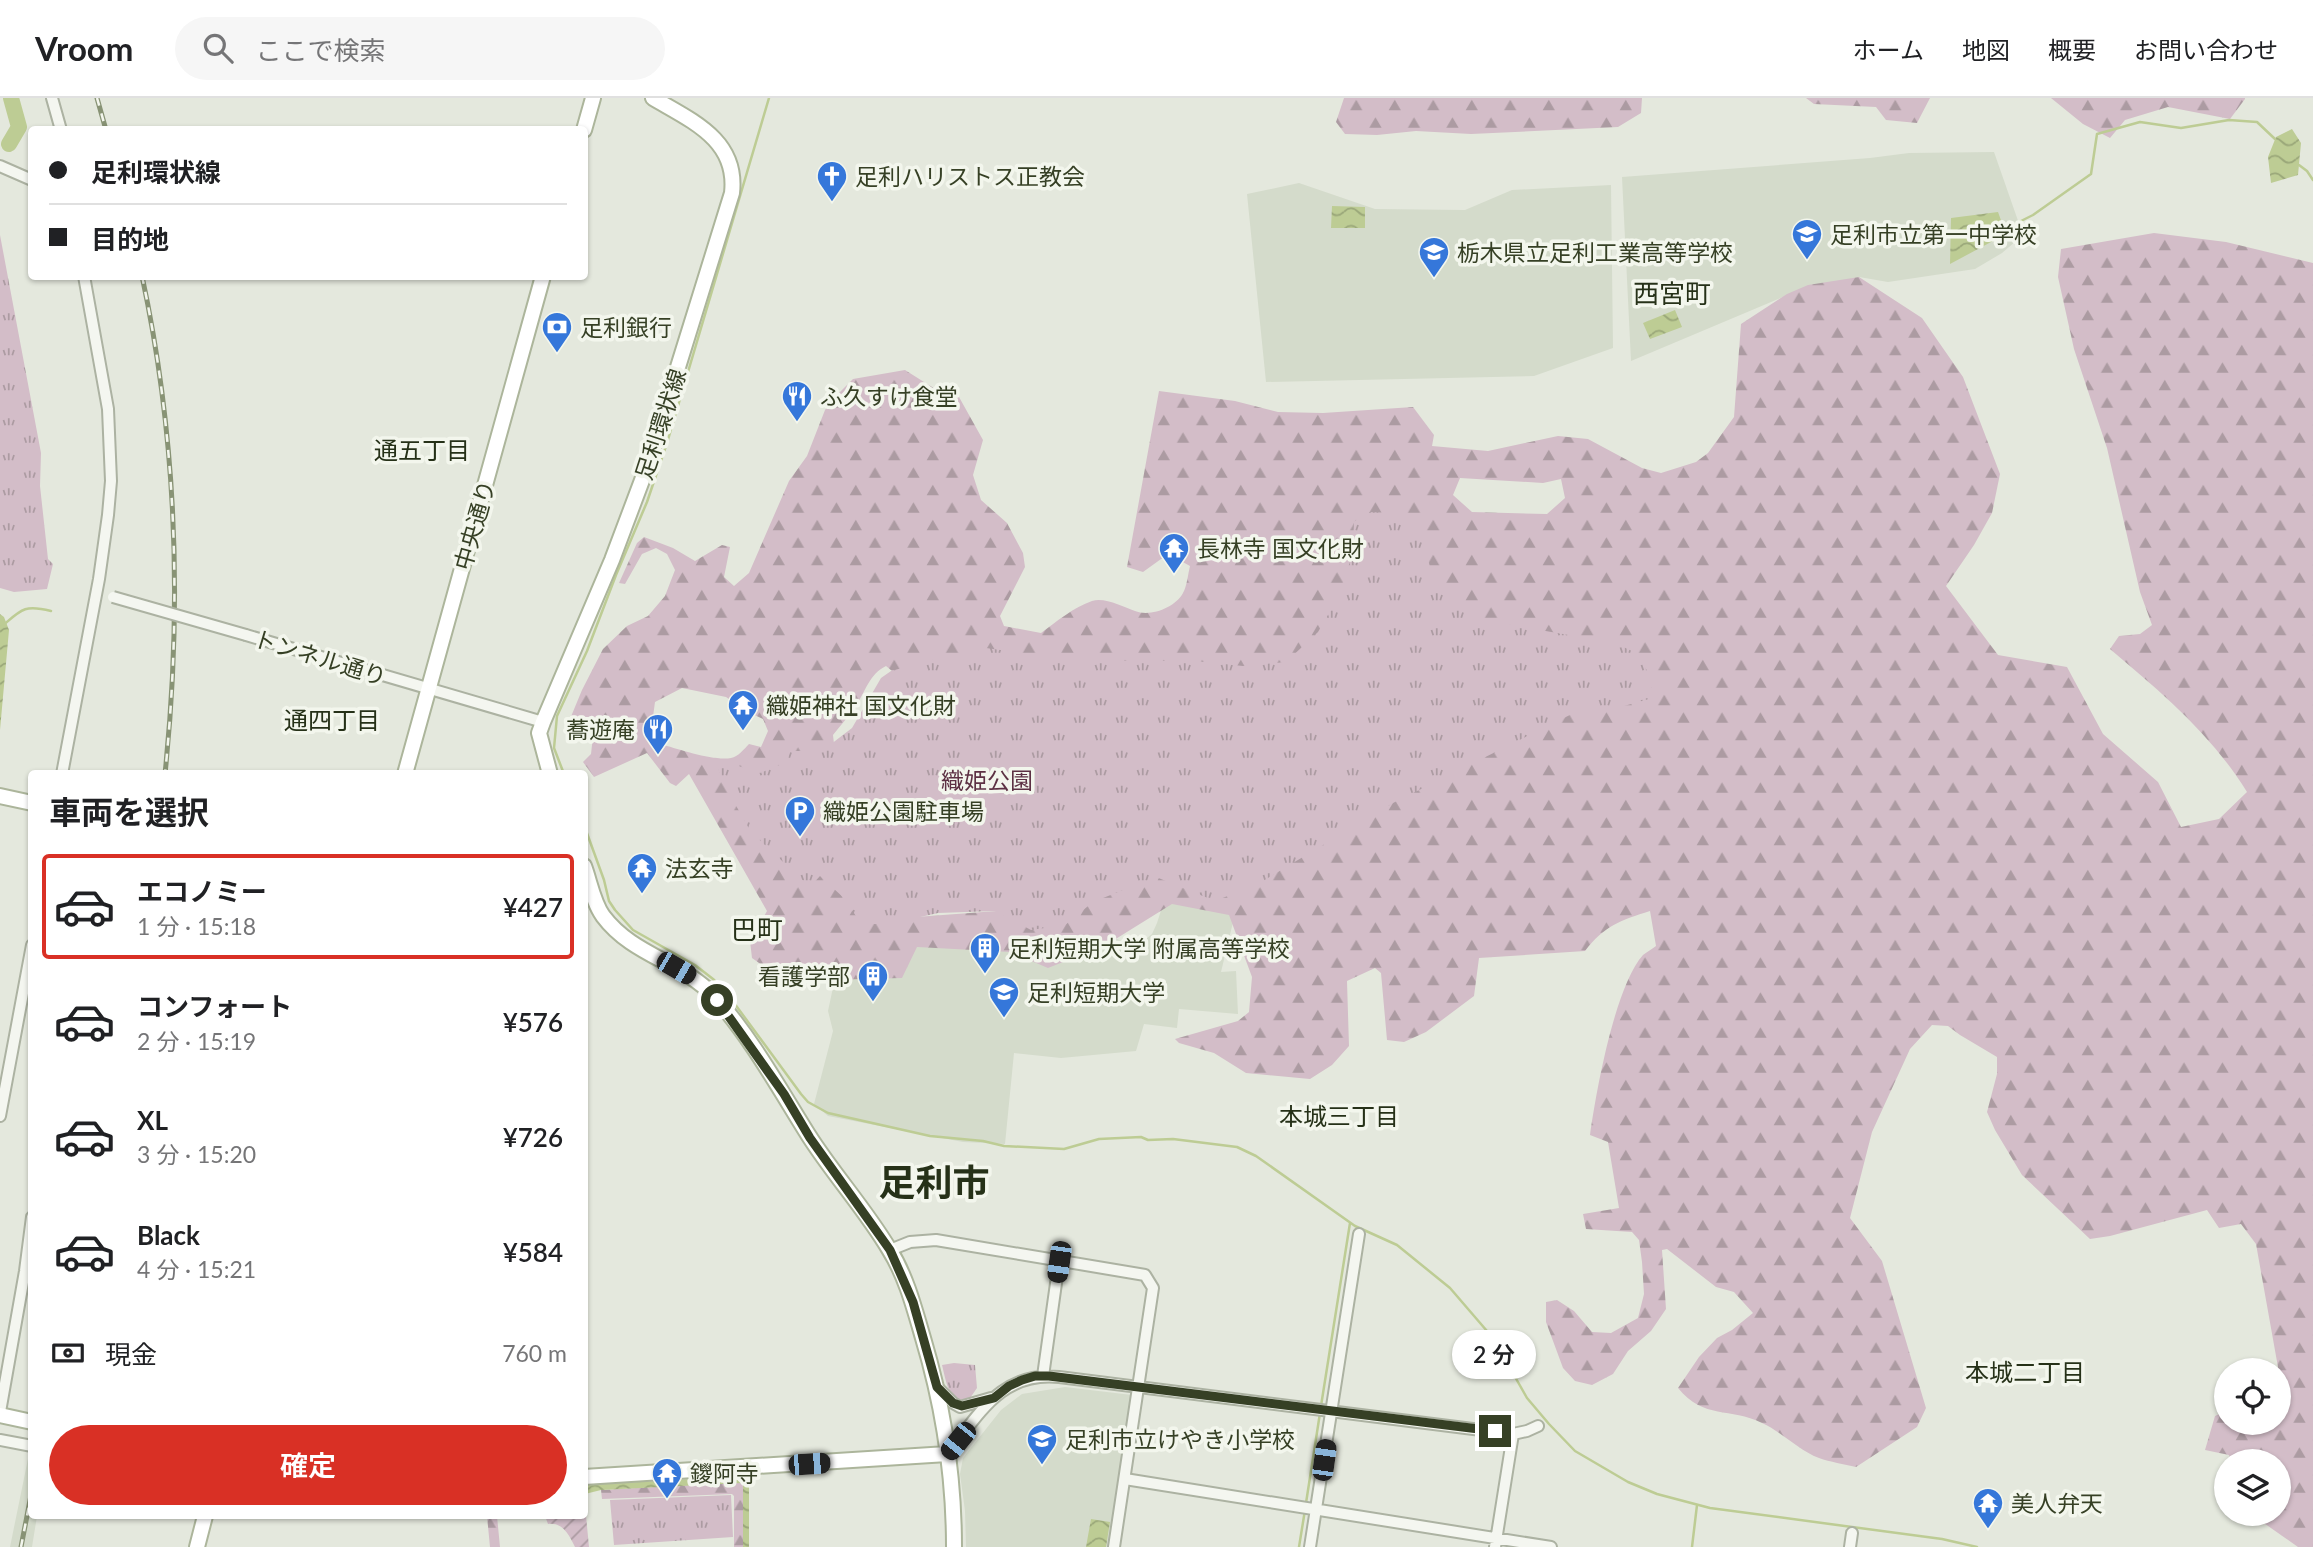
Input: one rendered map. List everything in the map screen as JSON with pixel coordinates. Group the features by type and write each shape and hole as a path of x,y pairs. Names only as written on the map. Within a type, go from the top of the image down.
{"main road":[{"path":"585,126 593,98"},
{"name":"足利環状線","path":"549,770 540,733 543,722 612,560 648,467 732,193 730,162 718,141 703,128 653,98"},
{"name":"中央通り","path":"406,770 543,280"},
{"path":"0,796 28,802"},
{"path":"588,877 602,914 629,943 695,979 717,1000 890,1250 913,1302 937,1387 947,1454 954,1547"},
{"path":"0,1413 28,1421"},
{"path":"588,1477 947,1454"},
{"path":"197,1547 204,1519"}],"street":[{"path":"52,98 60,126"},
{"path":"0,166 28,178"},
{"path":"63,770 108,516 111,450 106,393 84,280"},
{"name":"トンネル通り","path":"96,593 543,722"},
{"path":"0,1116 28,966"},
{"path":"1310,1547 1359,1234"},
{"path":"890,1250 910,1242 936,1240 1145,1275 1150,1281 1153,1288 1114,1547"},
{"path":"0,1413 28,1248"},
{"path":"1043,1376 1059,1262"},
{"path":"947,1454 994,1398 1015,1382 1043,1376 1513,1434 1538,1426"},
{"path":"937,1387 960,1407 994,1398"},
{"path":"1496,1543 1513,1434"},
{"path":"0,1440 28,1445"},
{"path":"1125,1479 1316,1509 1496,1543 1551,1547"},
{"path":"1850,1547 1852,1533"}],"shaded area":[{"name":"足利市立第一中学校","path":"1994,152 2023,235 2002,253 1975,269 1888,282 1859,277 1790,294 1631,361 1622,177 1909,153"},
{"name":"栃木県立足利工業高等学校","path":"1299,183 1375,209 1465,210 1512,190 1611,185 1613,348 1534,376 1266,382 1247,194"},
{"name":"足利短期大学","path":"1165,898 1235,914 1221,972 1236,971 1238,1014 1179,1009 1177,1028 1144,1024 1136,1051 1061,1058 1014,1053 1005,1144 963,1142 828,1116 814,1104 833,1031 828,1011 834,983 847,971 936,937 1086,956 1096,944 1114,938 1130,944 1146,939 1152,934"},
{"name":"足利市立けやき小学校","path":"1065,1387 1132,1395 1110,1547 966,1547 960,1474 963,1458 1001,1410 1022,1394"},
{"path":"28,1459 28,1519 37,1519 32,1547 10,1547"}],"green space":[{"path":"1344,98 1642,98 1641,113 1618,127 1471,134 1416,131 1377,135 1345,134 1336,122"},
{"path":"1806,98 1930,98 1917,123 1886,120 1876,107 1814,104"},
{"path":"2051,98 2245,99 2230,119 2168,107 2125,120 2110,138 2083,124"},
{"path":"2154,233 2226,242 2313,263 2313,1547 2298,1547 2268,1526 2291,1526 2291,1449 2205,1450 2214,1419 2214,1435 2291,1435 2291,1358 2276,1358 2256,1244 2241,1224 2219,1228 2207,1210 2090,1239 2022,1175 1995,1130 1987,1112 1997,1074 1997,1057 1948,1026 1932,1025 1910,1049 1872,1132 1850,1218 1882,1261 1926,1408 1917,1427 1856,1467 1811,1455 1769,1427 1750,1418 1698,1405 1678,1388 1699,1357 1717,1338 1753,1313 1734,1292 1716,1287 1667,1249 1662,1250 1666,1309 1651,1331 1628,1351 1613,1374 1592,1385 1575,1381 1563,1368 1546,1322 1546,1302 1557,1300 1574,1311 1592,1332 1611,1333 1638,1318 1644,1294 1639,1240 1632,1232 1586,1229 1583,1214 1619,1208 1608,1142 1590,1135 1608,1040 1624,990 1643,955 1656,946 1650,911 1614,925 1599,935 1585,951 1479,958 1474,996 1426,1032 1404,1042 1387,1040 1381,973 1375,968 1347,981 1349,1046 1332,1065 1310,1079 1246,1073 1214,1053 1179,1043 1175,1039 1238,1021 1249,1012 1252,977 1229,915 1172,904 1106,945 1048,968 1010,952 917,947 902,978 789,984 752,958 750,941 767,911 689,774 676,786 670,783 647,753 594,777 583,762 591,754 593,736 570,719 582,690 603,649 627,626 648,616 665,596 675,570 667,554 656,548 642,554 625,584 619,583 637,543 644,537 673,548 695,561 722,545 730,547 724,577 734,586 749,573 789,481 807,456 825,410 853,379 905,370 943,394 959,397 983,440 973,475 981,500 1007,523 1023,553 1025,567 1000,616 1004,626 1041,633 1072,611 1092,601 1108,601 1148,613 1168,607 1183,593 1190,566 1168,554 1143,572 1127,567 1159,391 1235,401 1278,412 1323,413 1413,407 1434,435 1432,446 1488,451 1558,436 1588,439 1642,468 1661,473 1696,462 1708,453 1734,417 1741,324 1787,294 1808,285 1859,277 1922,318 1963,377 2000,474 1992,513 1946,586 1998,655 2067,667 2103,734 2158,782 2181,827 2219,819 2247,792 2202,733 2167,698 2110,649 2119,636 2140,634 2152,625 2140,592 2107,448 2074,349 2058,277 2061,249","holes":["1460,478 1543,483 1561,479 1565,498 1547,514 1472,512 1453,495","886,666 898,676 1010,910 889,919 836,761 833,735 855,707 871,679","682,688 726,697 763,719 768,731 761,747 749,744 741,753 724,759 664,745 660,732 652,724 655,702"]},
{"path":"0,235 41,453 40,486 48,559 53,564 47,589 14,592 0,588"},
{"name":"織姫公園","path":"1366,512 1390,513 1410,526 1424,543 1430,567 1428,584 1483,620 1615,643 1636,653 1653,680 1649,699 1624,706 1584,708 1393,803 1258,884 1215,901 1156,877 1093,902 1065,925 1031,930 995,911 938,913 889,924 861,924 845,899 820,876 810,887 751,832 726,788 714,758 760,773 787,762 790,751 822,751 852,728 881,678 891,671 979,647 1056,658 1081,656 1115,661 1195,661 1243,666 1286,662 1318,632 1339,596 1349,565 1354,522"},
{"path":"942,1365 975,1365 977,1388 968,1401 956,1398 947,1384"},
{"path":"741,1482 743,1547 734,1547 732,1494 602,1499 601,1490"},
{"path":"731,1495 733,1537 614,1545 610,1500"},
{"path":"487,1519 497,1519 500,1547 490,1547"},
{"path":"546,1519 586,1519 589,1547 575,1547 565,1530 558,1525 548,1524"}],"water":[{"path":"2292,129 2301,143 2298,175 2271,183 2268,157 2276,137"},
{"path":"1332,206 1365,207 1365,228 1331,228"},
{"path":"1998,212 2006,234 1950,264 1951,218"},
{"path":"1675,310 1682,327 1650,339 1643,323"},
{"path":"0,614 9,630 0,730"},
{"path":"744,1476 749,1481 749,1547 743,1547 741,1483 601,1490 588,1493 588,1485"},
{"path":"1091,1519 1110,1522 1106,1547 1086,1547"}],"waterway":[{"path":"9,144 19,127 11,98"},
{"path":"562,770 554,748 557,716 587,651 647,502 769,98"},
{"path":"2003,230 2033,215 2091,174 2097,134 2140,122 2181,128 2229,120 2257,122 2275,139"},
{"path":"2299,165 2313,180"},
{"path":"0,628 23,610 34,608 51,611"},
{"path":"588,836 609,901 615,910 633,930 695,965 713,979 726,992 801,1094 808,1102 828,1113 930,1136 983,1141 1004,1146 1064,1149 1099,1139 1141,1137 1148,1140 1173,1139 1237,1147 1256,1156 1355,1226 1397,1245 1450,1288 1493,1338 1527,1398 1549,1424 1575,1451 1628,1482 1657,1494 1710,1508 1942,1539 1977,1547"},
{"path":"1321,1406 1350,1223"},
{"path":"1306,1503 1320,1413"},
{"path":"1692,1547 1697,1505"},
{"path":"1299,1547 1305,1510"}],"railway":[{"path":"97,98 105,126"},
{"path":"143,280 163,399 173,524 174,650 165,770"},
{"path":"21,1547 28,1511"}],"place":[{"name":"足利ハリストス正教会","path":"832,203"},
{"name":"足利市立第一中学校","path":"1807,261"},
{"name":"栃木県立足利工業高等学校","path":"1434,279"},
{"name":"足利銀行","path":"557,354"},
{"name":"ふ久すけ食堂","path":"797,423"},
{"name":"長林寺 国文化財","path":"1174,575"},
{"name":"織姫神社 国文化財","path":"743,732"},
{"name":"蕎遊庵","path":"658,756"},
{"name":"織姫公園駐車場","path":"800,838"},
{"name":"法玄寺","path":"642,895"},
{"name":"足利短期大学 附属高等学校","path":"985,975"},
{"name":"看護学部","path":"873,1003"},
{"name":"足利短期大学","path":"1004,1019"},
{"name":"足利市立けやき小学校","path":"1042,1466"},
{"name":"鑁阿寺","path":"667,1500"},
{"name":"美人弁天","path":"1988,1530"}],"district":[{"name":"西宮町","path":"1672,293"},
{"name":"通五丁目","path":"422,449"},
{"name":"通四丁目","path":"332,719"},
{"name":"巴町","path":"757,929"},
{"name":"本城三丁目","path":"1339,1115"},
{"name":"足利市","path":"934,1181"},
{"name":"本城二丁目","path":"2025,1371"}],"route":[{"path":"717,1000 890,1250 913,1302 937,1387 956,1405 960,1407 994,1398 999,1392 1022,1380 1049,1376 1495,1431"}]}
